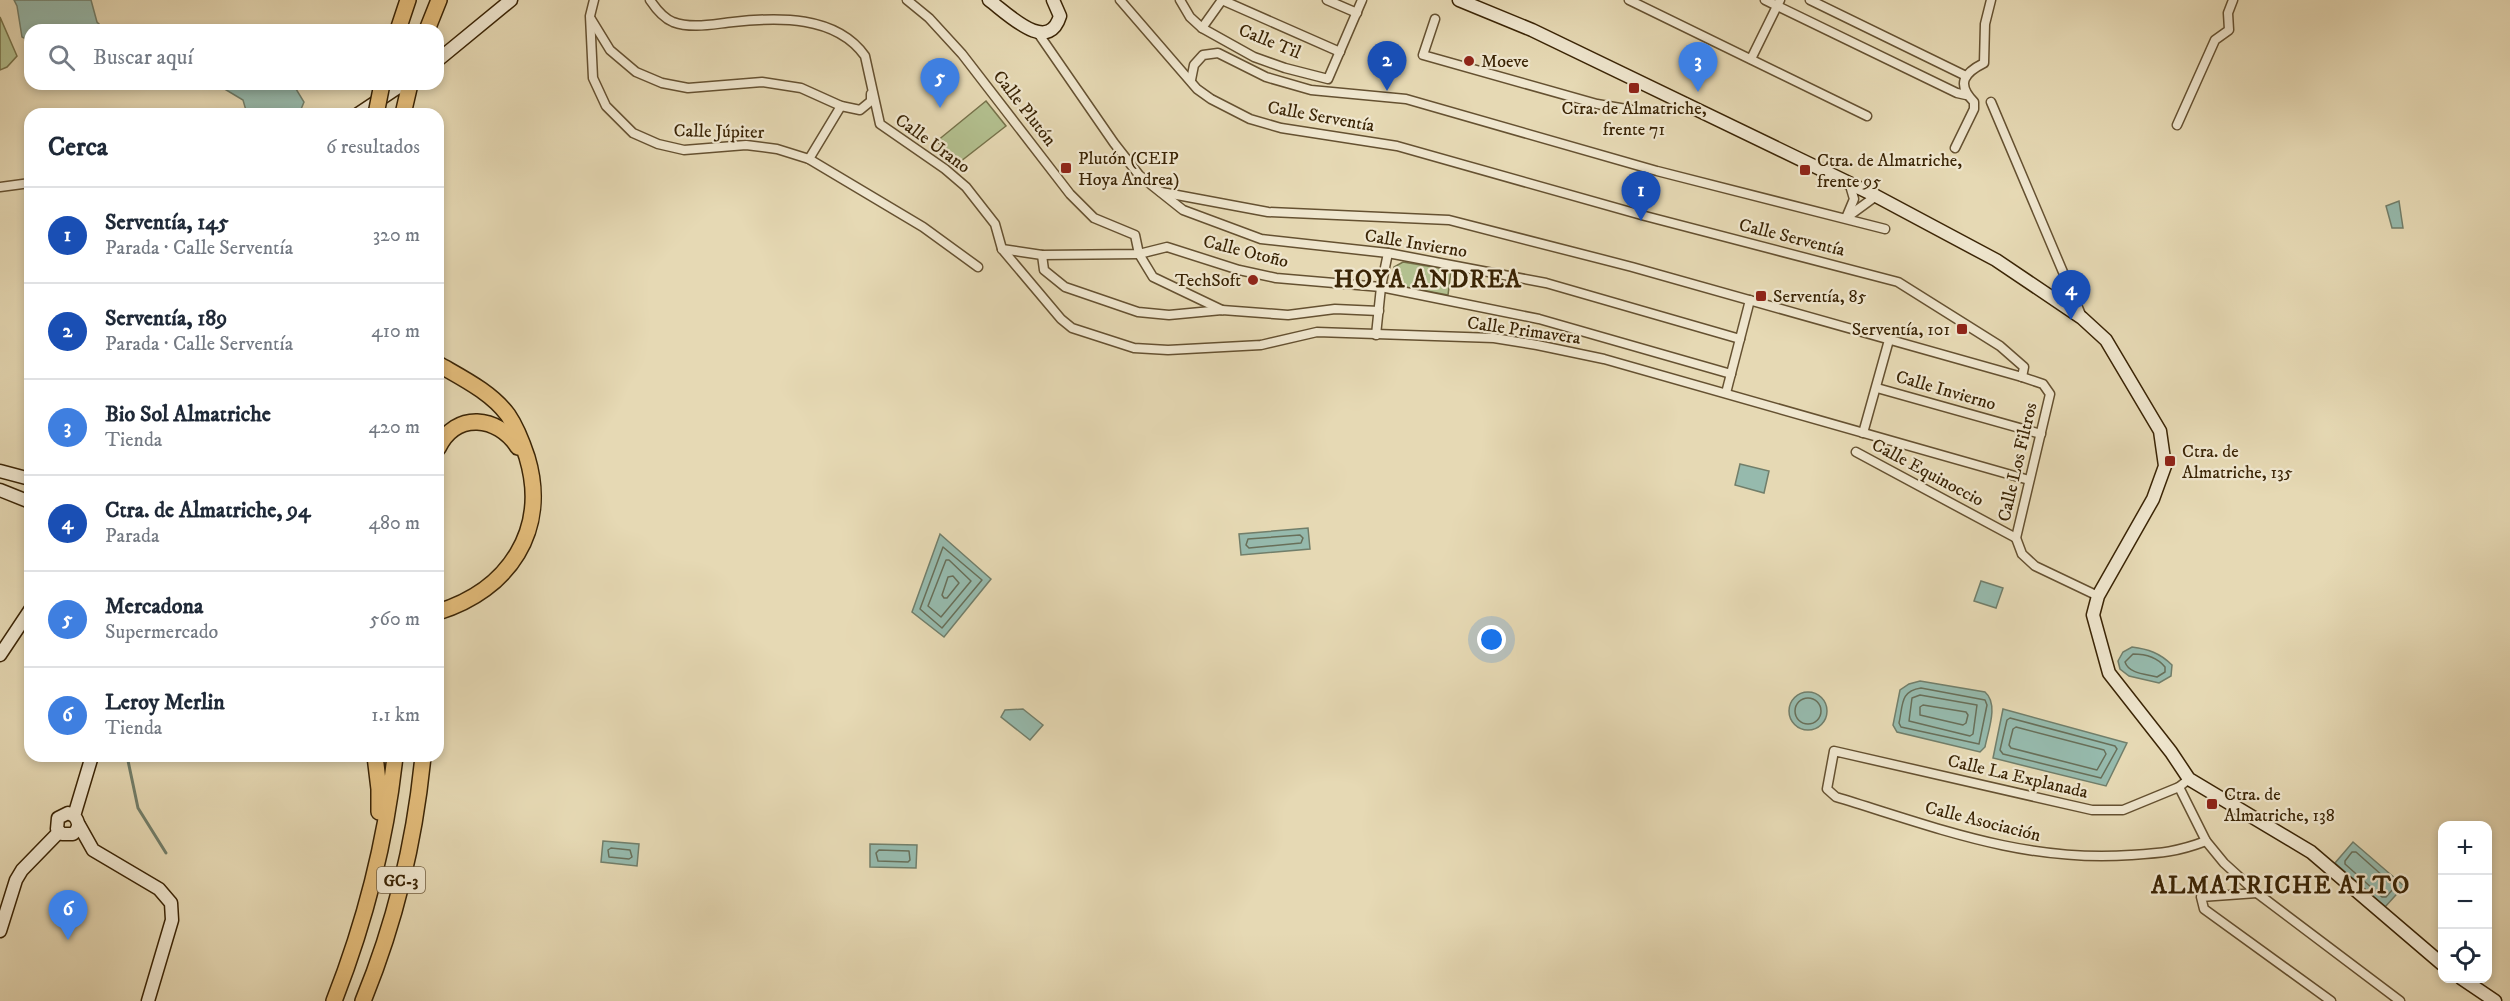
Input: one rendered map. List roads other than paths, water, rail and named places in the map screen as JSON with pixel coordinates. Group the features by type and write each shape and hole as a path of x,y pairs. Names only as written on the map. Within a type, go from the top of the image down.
{"highway":[{"path":"400,24 408,0"},
{"path":"429,24 439,0"},
{"path":"377,108 381,90"},
{"path":"404,108 408,90"},
{"path":"444,368 490,396 507,414 517,431 532,474 534,490 531,520 522,546 507,570 469,601 444,610"},
{"path":"444,439 455,427 488,422 512,438 532,474"},
{"path":"371,892 370,865 379,814 380,789 376,762"},
{"name":"GC-3","path":"334,1001 371,892 384,831 394,762"},
{"name":"GC-3","path":"363,1001 396,904 412,834 424,762"}],"main road":[{"path":"444,55 511,0"},
{"path":"989,0 1038,33 1048,34 1056,27 1060,16 1053,0"},
{"path":"1461,0 1532,30 1876,196 1996,260 2082,318 2106,340 2160,431 2165,466 2153,499 2098,596 2093,615 2109,673 2171,752 2184,783 2311,852 2438,961"},
{"path":"367,108 394,90"},
{"path":"0,471 24,477"},
{"path":"0,489 24,499"},
{"path":"0,655 24,619"},
{"path":"90,762 76,820 73,834 65,835 59,832 56,825 58,818 68,813 76,820 93,850 159,889 171,903 172,920 148,1001"},
{"path":"0,931 16,880 22,870 59,832"},
{"path":"2468,983 2495,1001"}],"street":[{"name":"Calle Júpiter","path":"594,0 590,16 593,78 606,106 633,133 658,144 684,150 746,145 777,149 809,159 923,227 978,267"},
{"path":"590,16 610,50 636,72 662,83 688,88 762,82 801,87 842,105 860,110 871,101 872,88 865,56 859,47 843,35 813,23 769,18 693,26 671,22 657,10 650,0"},
{"name":"Calle Plutón","path":"907,0 930,18 962,54 1070,194 1094,218 1135,235 1139,254"},
{"path":"1120,0 1191,80"},
{"path":"1180,0 1190,17 1202,28 1222,0 1340,52 1362,0"},
{"path":"1328,0 1357,13"},
{"path":"1629,0 1867,116"},
{"path":"1765,0 1779,3 1957,93 1966,95 1974,102 1974,109 1955,147"},
{"path":"1810,0 1966,76"},
{"path":"1966,95 1963,85 1966,76 1974,68 1984,63 1985,24 1991,0"},
{"path":"2177,125 2215,40 2229,30 2228,13 2233,0"},
{"path":"1751,59 1779,3"},
{"path":"1435,19 1423,55 1597,104 1632,110"},
{"name":"Calle Til","path":"1202,28 1254,57 1328,79 1340,52"},
{"path":"1038,33 1114,143 1139,175 1161,192 1268,212 1449,220 1498,231 1750,300 2022,377"},
{"name":"Calle Serventía","path":"1885,229 1657,171 1406,99 1311,90 1266,77 1218,53 1203,55 1194,65 1191,80 1197,89 1211,99 1250,119 1281,128 1397,146 1645,216 1898,282 2000,346 2024,367 2022,377"},
{"name":"Calle Urano","path":"872,88 880,124 945,169 966,187 995,224 1002,249"},
{"path":"1990,102 2082,318"},
{"path":"809,159 842,105"},
{"path":"1846,218 1854,199 1849,182"},
{"path":"0,187 24,184"},
{"name":"Calle Invierno","path":"1161,192 1183,210 1261,239 1388,253 1546,283 1740,339"},
{"path":"1846,218 1876,196"},
{"name":"Calle Otoño","path":"1002,249 1042,255 1139,254 1167,247 1239,270 1276,278 1381,287 1539,319 1731,374"},
{"name":"Calle Primavera","path":"1002,249 1061,319 1072,328 1134,348 1168,351 1261,345 1317,332 1494,338 1604,359 2029,480"},
{"path":"1376,335 1381,287 1388,253"},
{"path":"1139,254 1153,277 1222,310"},
{"path":"1042,255 1044,270 1065,287 1138,312 1169,315 1222,310 1288,315 1335,309 1379,311"},
{"path":"1726,393 1750,300"},
{"path":"1863,433 1889,340"},
{"name":"Calle Los Filtros","path":"2022,377 2043,384 2049,394 2016,538 2022,554 2035,566 2098,596"},
{"name":"Calle Invierno","path":"1877,388 2041,434"},
{"name":"Calle Equinoccio","path":"1856,452 2016,538"},
{"name":"Calle La Explanada","path":"1827,789 1834,751 2092,810 2123,810 2184,783"},
{"path":"2184,783 2206,841 2224,862 2257,893 2400,1001"},
{"name":"Calle Asociación","path":"1827,789 1836,797 1994,844 2051,855 2098,858 2179,852 2206,841"},
{"path":"2257,893 2201,897 2204,909 2331,1001"}],"water":[{"path":"14,0 91,0 99,24 24,24 24,38"},
{"path":"226,90 297,90 304,102 302,108 245,108 243,100"},
{"path":"2399,201 2403,228 2392,228 2386,206"},
{"path":"1740,464 1769,471 1764,493 1735,485"},
{"path":"1308,528 1310,549 1241,555 1239,534"},
{"path":"940,534 991,579 944,637 912,612"},
{"path":"1981,581 2003,588 1996,608 1974,601"},
{"path":"2132,647 2149,650 2163,657 2172,665 2171,676 2159,683 2129,676 2120,669 2118,661 2123,652"},
{"path":"1920,681 1985,692 1989,697 1992,710 1985,747 1980,752 1897,732 1893,725 1900,690"},
{"path":"1808,692 1821,698 1827,711 1821,724 1808,730 1795,724 1789,711 1795,698"},
{"path":"1023,709 1043,725 1030,740 1001,717 1005,710"},
{"path":"2003,709 2127,743 2106,786 1993,758"},
{"path":"603,841 639,844 637,866 601,862"},
{"path":"2353,842 2404,886 2385,907 2335,863"},
{"path":"870,844 917,845 916,868 870,867"}],"waterway":[{"path":"128,762 138,808 166,853"}],"place":[{"name":"Moeve","path":"1469,61"},
{"name":"Ctra. de Almatriche, frente 71","path":"1634,88"},
{"name":"Serventía, 189","path":"1387,91"},
{"name":"Bio Sol Almatriche","path":"1698,92"},
{"name":"Mercadona","path":"940,108"},
{"name":"Plutón (CEIP Hoya Andrea)","path":"1066,168"},
{"name":"Ctra. de Almatriche, frente 95","path":"1805,170"},
{"name":"Serventía, 145","path":"1641,221"},
{"name":"TechSoft","path":"1253,280"},
{"name":"Serventía, 85","path":"1761,296"},
{"name":"Ctra. de Almatriche, 94","path":"2071,320"},
{"name":"Serventía, 101","path":"1962,329"},
{"name":"Ctra. de Almatriche, 135","path":"2170,461"},
{"name":"Ctra. de Almatriche, 138","path":"2212,804"},
{"name":"Leroy Merlin","path":"68,940"}],"district":[{"name":"HOYA ANDREA","path":"1428,279"},
{"name":"ALMATRICHE ALTO","path":"2281,885"}]}
